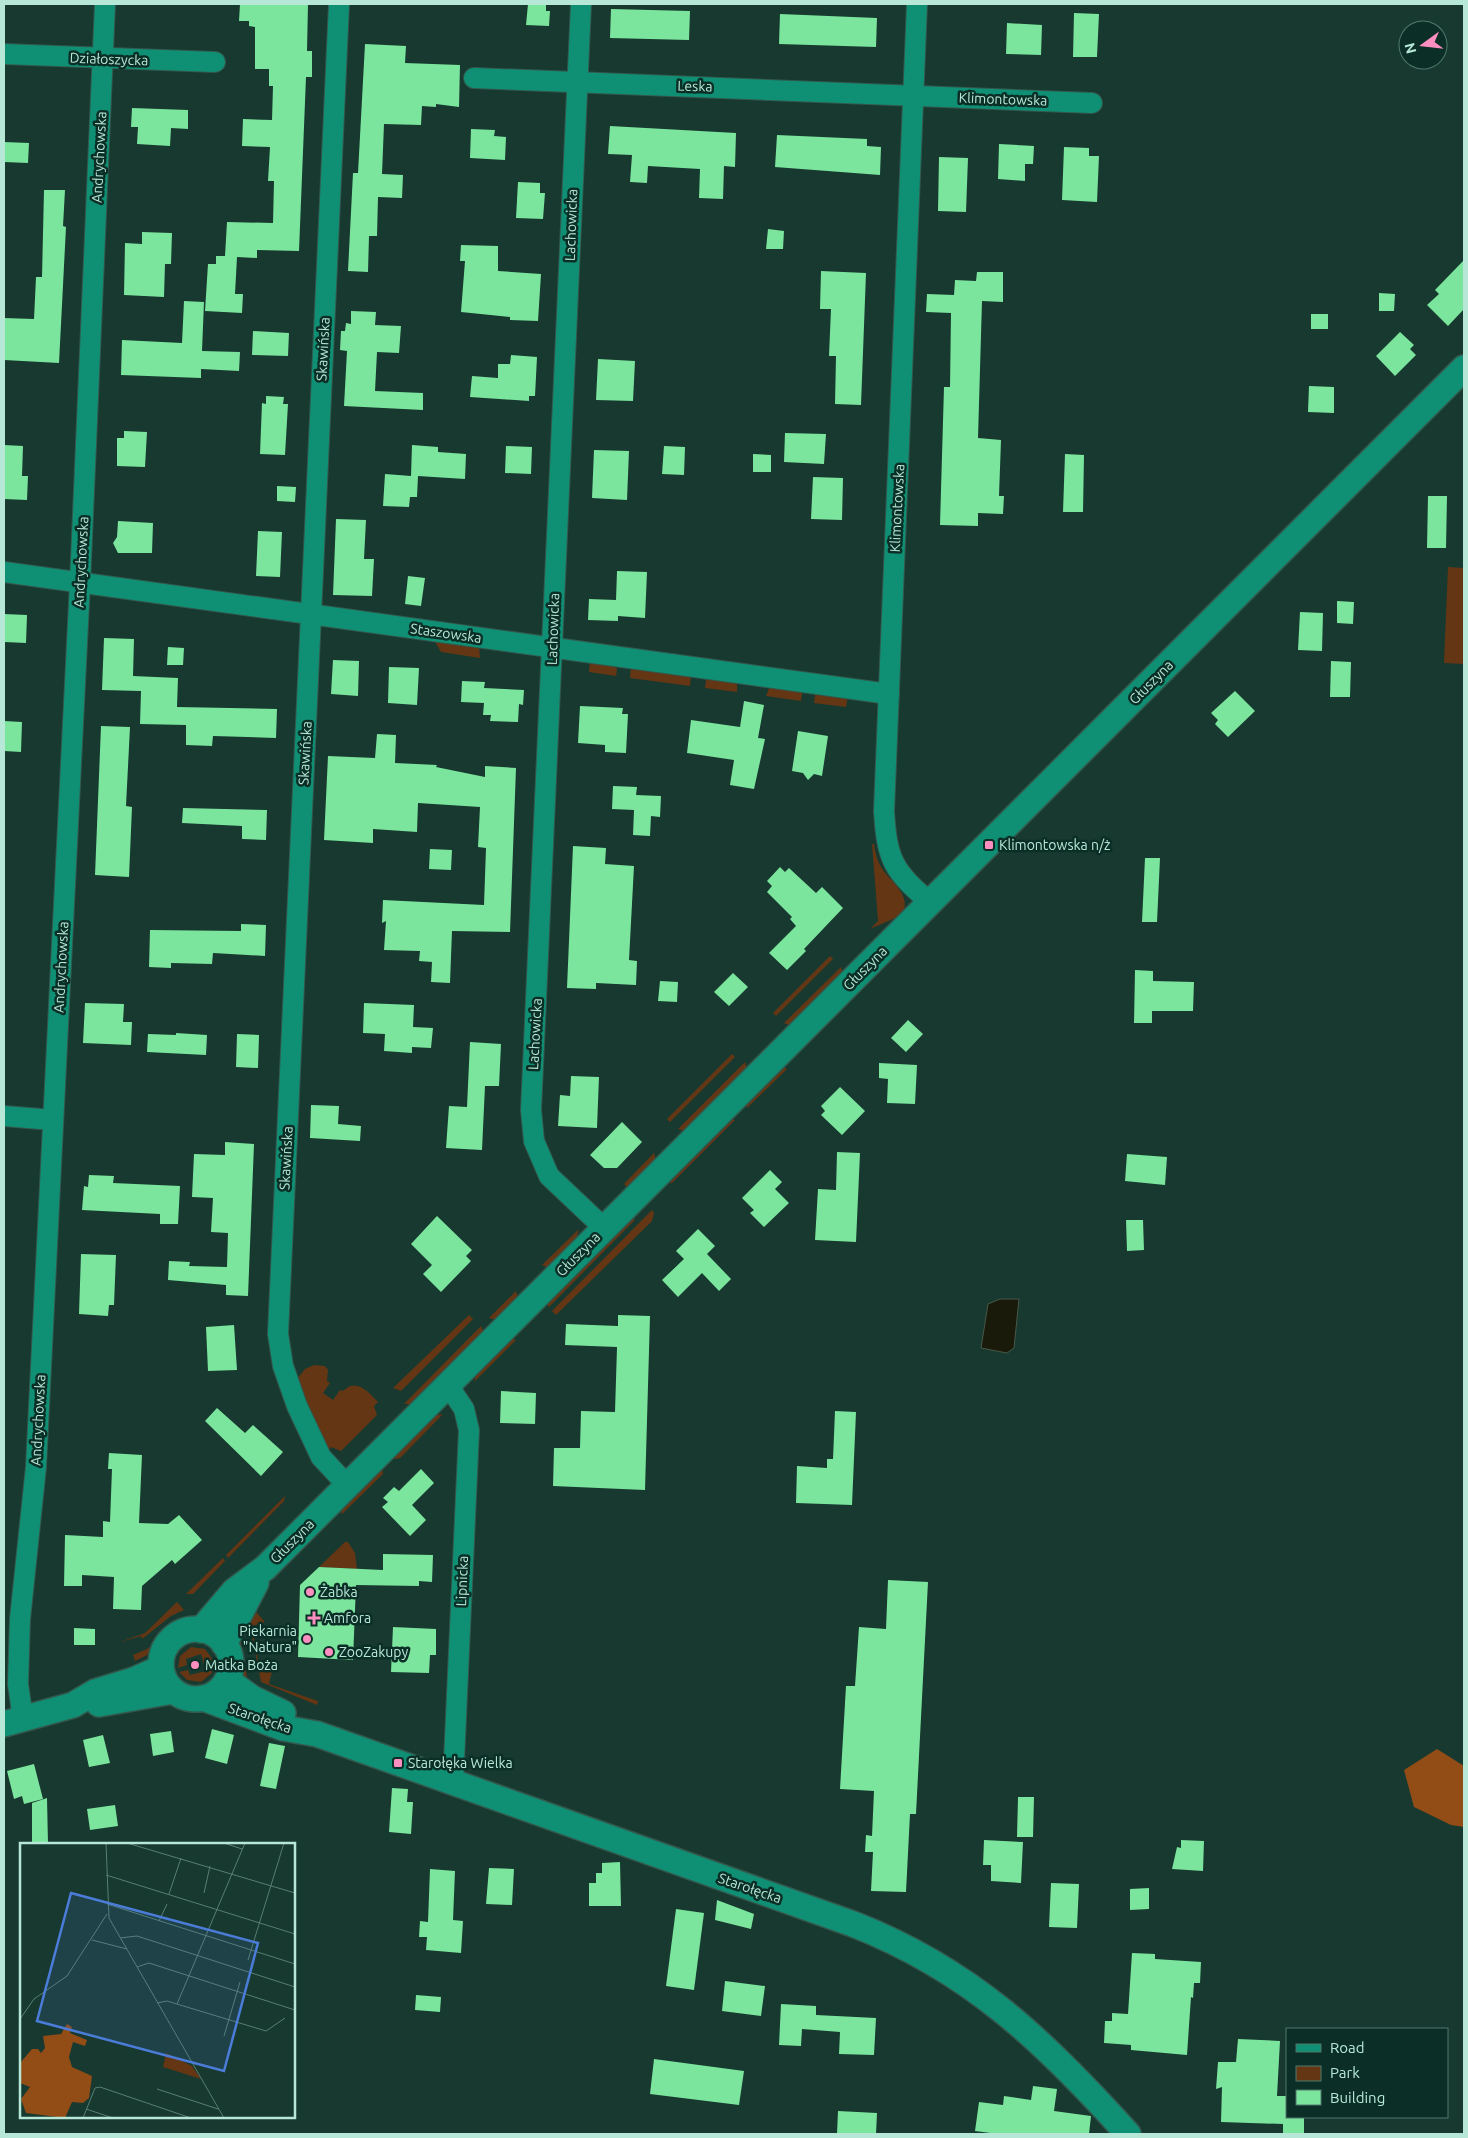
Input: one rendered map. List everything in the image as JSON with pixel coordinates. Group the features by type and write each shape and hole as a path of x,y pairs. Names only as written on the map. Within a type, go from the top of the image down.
{"street":[{"name":"Andrychowska","path":"13,1722 18,1684 20,1619 36,1467 80,583 105,4"},
{"name":"Skawińska","path":"339,4 278,1334 283,1366 297,1406 321,1457 346,1485"},
{"name":"Lachowicka","path":"580,4 553,648 531,1110 534,1141 549,1176 604,1228"},
{"name":"Klimontowska","path":"917,4 915,96 884,811 888,848 892,862 903,878 931,903"},
{"name":"Działoszycka","path":"4,54 103,60 215,62"},
{"name":"Leska","path":"474,78 915,96"},
{"name":"Klimontowska","path":"915,96 1092,103"},
{"name":"Głuszyna","path":"201,1630 234,1591 265,1568 1464,368"},
{"name":"Staszowska","path":"4,572 888,694"},
{"path":"4,1116 53,1120"},
{"name":"Lipnicka","path":"448,1385 464,1409 469,1430 453,1783"},
{"name":"Głuszyna","path":"224,1644 265,1568"},
{"path":"13,1722 73,1705 98,1704 173,1691 193,1699 203,1698 221,1688 227,1680 230,1661 224,1644 214,1634 201,1630 180,1633 165,1647 161,1668 165,1680 173,1691"},
{"path":"73,1705 95,1692 134,1680 161,1668"},
{"name":"Starołęcka","path":"227,1680 252,1698 287,1714 317,1734"},
{"name":"Starołęcka","path":"203,1698 283,1728 317,1734 853,1924 907,1947 982,1994 1030,2032 1128,2134"}],"green space":[{"path":"1448,567 1464,568 1464,664 1444,663"},
{"path":"434,640 479,646 480,658 441,652"},
{"path":"590,662 613,665 617,669 616,676 589,672"},
{"path":"631,667 691,675 690,686 630,678"},
{"path":"710,678 737,681 737,692 705,688 706,680"},
{"path":"770,686 800,690 802,693 801,701 766,696"},
{"path":"818,692 848,696 846,707 814,703 815,695"},
{"path":"872,844 874,844 876,856 881,867 903,895 905,908 902,915 870,929 878,921"},
{"path":"830,956 833,959 776,1016 773,1013"},
{"path":"841,967 843,974 791,1026 784,1023"},
{"path":"732,1054 735,1057 670,1122 667,1119"},
{"path":"745,1062 747,1069 685,1131 678,1129"},
{"path":"781,1066 787,1069 747,1108 745,1102"},
{"path":"729,1118 735,1120 671,1184 670,1178"},
{"path":"654,1153 656,1160 628,1188 624,1184"},
{"path":"652,1210 654,1213 652,1221 556,1315 552,1311"},
{"path":"635,1213 634,1221 549,1307 546,1302"},
{"path":"579,1229 576,1239 549,1268 542,1265"},
{"path":"516,1291 518,1299 497,1320 489,1318"},
{"path":"469,1315 473,1319 401,1391 393,1388"},
{"path":"481,1326 484,1333 412,1404 404,1404"},
{"path":"510,1337 516,1340 474,1382 477,1372"},
{"path":"314,1365 325,1366 328,1370 327,1381 330,1383 323,1393 333,1400 340,1390 343,1391 348,1387 357,1386 366,1390 378,1402 374,1406 377,1415 341,1451 331,1447 327,1452 322,1445 297,1379 305,1369"},
{"path":"443,1414 400,1458 395,1459 392,1456 433,1416"},
{"path":"382,1466 383,1474 342,1514 341,1512 353,1495"},
{"path":"285,1496 284,1501 228,1558 226,1555"},
{"path":"345,1542 348,1542 355,1553 357,1569 319,1567"},
{"path":"223,1558 225,1561 193,1594 186,1594"},
{"path":"177,1602 184,1610 171,1616 142,1639 141,1636 117,1643 145,1633"},
{"path":"256,1612 264,1621 264,1623 252,1626 260,1672 272,1671 269,1684 318,1701 317,1705 261,1682 249,1621"},
{"path":"239,1631 248,1683 239,1665 237,1644"},
{"path":"161,1638 151,1653 135,1661 133,1655 147,1649"},
{"path":"191,1647 205,1649 213,1660 212,1673 201,1682 187,1680 179,1672 188,1670 190,1675 206,1671 201,1654 186,1659 187,1665 178,1668 180,1656"}],"shaded area":[{"path":"1000,1299 1019,1299 1014,1348 1007,1353 981,1348 988,1304"},
{"path":"1437,1749 1464,1766 1464,1827 1451,1825 1414,1807 1404,1770"}],"building":[{"path":"240,4 308,4 307,51 312,51 312,77 306,77 299,251 257,250 257,258 237,257 235,294 243,294 242,313 205,311 208,264 216,264 216,256 225,256 227,222 273,223 274,181 268,181 270,147 242,146 243,119 272,120 273,86 269,86 269,69 255,69 255,27 249,26 249,21 239,21"},
{"path":"528,4 546,4 546,11 550,11 549,26 526,25"},
{"path":"611,9 690,11 689,40 610,38"},
{"path":"1074,13 1099,14 1097,57 1073,57"},
{"path":"780,14 877,18 876,47 779,44"},
{"path":"1007,23 1042,25 1041,55 1006,54"},
{"path":"365,44 406,46 405,63 460,65 459,107 436,104 436,107 422,106 421,125 384,124 382,174 403,175 402,198 378,197 377,236 369,236 368,272 348,271 353,173 358,173"},
{"path":"132,108 188,110 188,129 171,128 170,146 137,144 138,127 131,127"},
{"path":"610,126 736,133 735,167 724,166 723,199 699,198 700,169 648,166 647,183 630,182 632,155 608,154"},
{"path":"471,129 495,130 494,136 506,137 505,160 470,158"},
{"path":"777,135 867,139 867,146 881,147 880,175 775,167"},
{"path":"4,142 29,143 28,163 4,162"},
{"path":"999,144 1034,146 1033,164 1025,164 1025,181 998,179"},
{"path":"1064,147 1089,148 1089,156 1099,156 1097,202 1062,200"},
{"path":"939,157 968,158 966,212 938,211"},
{"path":"518,182 540,183 540,193 545,193 543,219 516,218"},
{"path":"44,190 65,190 63,226 66,227 59,363 4,360 4,318 34,319 36,277 42,277"},
{"path":"768,229 784,231 783,249 766,249"},
{"path":"142,232 172,233 171,264 165,264 164,297 124,295 125,243 142,244"},
{"path":"461,245 498,246 498,271 541,274 538,321 510,320 510,317 461,312 465,261 460,261"},
{"path":"1464,260 1464,309 1448,326 1427,305 1439,294 1435,290"},
{"path":"821,271 866,273 861,405 835,404 836,356 829,356 831,309 820,309"},
{"path":"977,272 1003,272 1003,302 982,301 978,438 1001,440 999,496 1004,496 1003,514 978,513 978,526 940,525 944,387 950,387 951,313 926,312 927,294 954,295 955,280 976,281"},
{"path":"1379,293 1395,294 1394,311 1379,311"},
{"path":"184,301 204,302 202,351 240,352 239,371 201,369 201,378 121,375 122,340 182,343"},
{"path":"351,311 376,312 375,325 401,326 399,353 377,352 375,391 423,393 423,410 344,406 347,351 340,350 341,331 345,331 346,323 351,324"},
{"path":"1311,314 1328,314 1328,329 1311,329"},
{"path":"253,331 289,333 288,356 252,355"},
{"path":"1400,332 1414,345 1410,349 1416,355 1395,376 1376,356"},
{"path":"511,355 537,357 535,396 529,396 529,401 470,397 472,376 498,378 498,364 510,364"},
{"path":"598,359 635,361 633,401 596,400"},
{"path":"1309,386 1334,387 1334,413 1308,412"},
{"path":"266,396 284,397 283,404 288,404 285,455 260,454 262,403 266,404"},
{"path":"124,431 147,432 145,467 117,466 117,438 124,438"},
{"path":"785,433 826,434 824,464 784,462"},
{"path":"4,445 23,446 22,476 28,476 27,500 4,499"},
{"path":"412,445 438,447 438,452 466,454 465,479 418,476 417,497 410,497 409,507 383,506 385,474 411,476"},
{"path":"506,446 532,447 531,474 505,473"},
{"path":"664,446 685,447 684,475 662,474"},
{"path":"594,450 629,451 627,500 592,498"},
{"path":"753,454 771,455 771,472 753,472"},
{"path":"1065,454 1084,455 1083,512 1063,512"},
{"path":"813,477 843,478 842,520 811,519"},
{"path":"277,486 296,487 295,502 277,501"},
{"path":"1428,496 1447,496 1446,548 1427,548"},
{"path":"336,519 366,520 364,559 374,559 372,596 333,595"},
{"path":"118,521 153,523 152,553 118,553 113,543 117,537"},
{"path":"258,531 282,532 280,577 256,576"},
{"path":"617,571 647,572 645,618 618,616 618,621 588,620 589,599 616,600"},
{"path":"408,576 425,578 421,606 405,604"},
{"path":"1337,601 1354,602 1353,624 1337,623"},
{"path":"1300,612 1323,613 1322,651 1298,650"},
{"path":"4,614 27,615 26,643 4,642"},
{"path":"104,638 134,639 133,676 178,678 177,707 277,709 276,738 213,736 212,746 186,745 186,725 140,724 141,691 102,690"},
{"path":"168,647 184,648 183,665 167,665"},
{"path":"333,660 359,661 358,696 331,694"},
{"path":"1331,661 1351,662 1350,697 1330,697"},
{"path":"389,667 419,668 417,705 388,703"},
{"path":"462,681 485,682 484,688 524,690 523,705 519,704 518,722 490,721 491,715 483,715 484,703 461,702"},
{"path":"1235,691 1255,711 1228,737 1215,724 1218,720 1211,713"},
{"path":"744,701 764,705 758,738 765,739 754,789 730,785 734,760 687,753 691,720 740,727"},
{"path":"580,706 623,708 622,714 628,714 626,753 605,752 605,745 578,743"},
{"path":"4,721 22,722 21,752 4,751"},
{"path":"101,726 130,727 126,806 132,807 129,877 95,875"},
{"path":"798,731 828,736 822,776 814,774 808,780 803,773 792,771"},
{"path":"377,734 396,735 395,763 437,765 436,767 485,777 485,766 516,768 510,932 452,931 450,983 431,982 432,962 419,961 420,951 384,950 386,921 382,923 383,900 484,905 486,848 478,847 480,807 418,803 417,832 373,829 373,843 324,840 328,756 375,758"},
{"path":"613,786 637,787 636,795 661,796 660,817 651,816 650,836 633,835 634,810 612,809"},
{"path":"183,808 267,810 266,840 242,839 242,826 182,823"},
{"path":"573,846 606,848 605,864 634,866 629,960 637,961 636,985 596,983 596,989 567,988"},
{"path":"430,849 452,850 451,870 429,869"},
{"path":"1145,858 1160,858 1157,922 1142,922"},
{"path":"780,867 785,872 789,868 816,893 822,887 843,908 787,970 769,953 796,926 790,919 792,917 767,892 772,886 767,881"},
{"path":"241,924 266,925 265,956 213,953 212,964 171,963 171,968 149,967 150,930 241,931"},
{"path":"1135,970 1153,971 1153,981 1194,982 1193,1011 1152,1011 1152,1023 1134,1023"},
{"path":"733,973 748,987 729,1006 714,992"},
{"path":"660,981 678,982 677,1002 658,1001"},
{"path":"85,1003 124,1004 123,1022 132,1022 131,1045 83,1043"},
{"path":"364,1003 414,1005 413,1027 433,1028 431,1048 412,1047 412,1053 384,1051 385,1034 363,1033"},
{"path":"908,1020 923,1034 906,1052 891,1038"},
{"path":"176,1033 207,1035 206,1055 147,1052 148,1034 176,1035"},
{"path":"237,1034 259,1035 258,1068 236,1067"},
{"path":"470,1042 501,1044 499,1086 485,1086 482,1150 446,1148 449,1106 467,1107"},
{"path":"879,1063 917,1065 915,1104 887,1103 888,1079 879,1078"},
{"path":"571,1076 599,1077 597,1128 558,1126 560,1095 570,1096"},
{"path":"840,1087 865,1111 842,1135 821,1115 825,1111 821,1106"},
{"path":"311,1105 339,1106 338,1124 361,1126 360,1141 310,1138"},
{"path":"622,1122 642,1142 617,1168 604,1168 590,1155"},
{"path":"225,1142 254,1144 248,1296 226,1295 226,1285 168,1280 169,1261 190,1262 189,1266 227,1267 228,1233 211,1232 213,1198 192,1197 194,1154 225,1155"},
{"path":"837,1152 860,1153 856,1242 815,1240 818,1189 836,1190"},
{"path":"1127,1154 1167,1157 1165,1185 1125,1181"},
{"path":"770,1170 782,1182 775,1189 789,1203 764,1227 750,1213 754,1210 742,1198"},
{"path":"89,1175 114,1176 113,1183 180,1186 178,1224 160,1224 160,1214 82,1210 84,1186 88,1187"},
{"path":"437,1216 472,1250 466,1256 471,1261 441,1292 423,1274 432,1265 411,1244"},
{"path":"1126,1220 1143,1220 1144,1250 1127,1251"},
{"path":"698,1229 715,1246 707,1254 731,1279 719,1291 702,1273 678,1297 662,1280 684,1259 676,1251"},
{"path":"81,1254 116,1255 114,1305 109,1305 108,1316 79,1314"},
{"path":"618,1315 650,1316 645,1490 553,1486 554,1448 580,1448 581,1411 615,1412 617,1347 565,1345 566,1324 618,1326"},
{"path":"234,1325 237,1370 208,1371 206,1327"},
{"path":"501,1391 536,1393 535,1424 500,1423"},
{"path":"217,1408 245,1433 253,1425 283,1452 261,1476 205,1421"},
{"path":"835,1411 856,1412 852,1505 796,1503 797,1466 827,1468 827,1459 833,1459"},
{"path":"109,1453 142,1455 139,1523 168,1524 179,1515 202,1540 175,1564 172,1560 142,1586 141,1610 113,1609 114,1577 82,1575 82,1586 64,1586 65,1535 103,1537 103,1521 110,1522 112,1469 108,1469"},
{"path":"421,1469 434,1483 412,1505 426,1520 410,1536 382,1507 388,1502 383,1498 394,1487 399,1491"},
{"path":"383,1554 433,1555 432,1582 419,1581 419,1586 356,1585 353,1660 298,1657 300,1585 319,1567 383,1570"},
{"path":"888,1580 928,1582 916,1814 910,1814 906,1892 871,1891 873,1852 865,1852 866,1835 872,1836 874,1791 840,1789 846,1686 855,1686 859,1627 886,1629"},
{"path":"393,1627 436,1629 436,1655 430,1655 429,1673 391,1672"},
{"path":"74,1628 95,1629 95,1645 74,1645"},
{"path":"212,1729 234,1735 227,1764 205,1758"},
{"path":"171,1731 174,1752 153,1756 150,1734"},
{"path":"103,1735 110,1763 89,1767 83,1740"},
{"path":"269,1743 285,1746 276,1789 260,1786"},
{"path":"34,1764 43,1799 24,1804 22,1796 14,1799 7,1771"},
{"path":"392,1788 408,1789 407,1802 413,1802 411,1834 389,1832"},
{"path":"1018,1797 1034,1797 1033,1837 1017,1837"},
{"path":"47,1798 48,1843 32,1843 32,1803"},
{"path":"115,1805 118,1826 90,1830 87,1809"},
{"path":"984,1840 1023,1842 1021,1883 991,1881 991,1865 983,1865"},
{"path":"1181,1840 1204,1841 1203,1871 1172,1869 1177,1847 1181,1848"},
{"path":"620,1862 621,1906 589,1906 589,1883 596,1883 596,1873 602,1873 602,1863"},
{"path":"489,1868 514,1869 512,1905 486,1904"},
{"path":"430,1869 455,1871 453,1920 463,1921 461,1953 426,1950 427,1937 419,1937 420,1921 428,1922"},
{"path":"1051,1883 1079,1884 1077,1928 1049,1927"},
{"path":"1149,1888 1149,1909 1130,1910 1130,1889"},
{"path":"717,1900 754,1914 751,1929 715,1920"},
{"path":"676,1909 704,1913 694,1990 666,1986"},
{"path":"1132,1953 1155,1954 1155,1959 1201,1962 1200,1983 1194,1983 1193,1998 1191,1997 1187,2055 1131,2050 1131,2045 1104,2043 1105,2021 1112,2021 1112,2013 1128,2014"},
{"path":"725,1981 765,1986 761,2016 722,2011"},
{"path":"416,1995 441,1997 440,2012 415,2010"},
{"path":"781,2004 816,2006 816,2015 876,2018 874,2055 839,2054 840,2032 802,2029 801,2046 779,2045"},
{"path":"1238,2039 1280,2041 1277,2096 1286,2096 1286,2118 1304,2118 1304,2134 1283,2134 1283,2124 1221,2122 1222,2087 1216,2089 1218,2062 1236,2062"},
{"path":"654,2059 744,2071 739,2105 650,2094"},
{"path":"1033,2086 1057,2089 1054,2111 1091,2116 1089,2134 998,2134 975,2131 979,2102 1003,2105 1004,2096 1031,2100"},
{"path":"838,2111 877,2113 876,2134 837,2134"}],"place":[{"name":"Klimontowska n/ż","path":"989,845"},
{"name":"Żabka","path":"310,1592"},
{"name":"Amfora","path":"314,1618"},
{"name":"Piekarnia \"Natura\"","path":"307,1639"},
{"name":"ZooZakupy","path":"329,1652"},
{"name":"Matka Boża","path":"195,1665"},
{"name":"Starołęka Wielka","path":"398,1763"}]}
